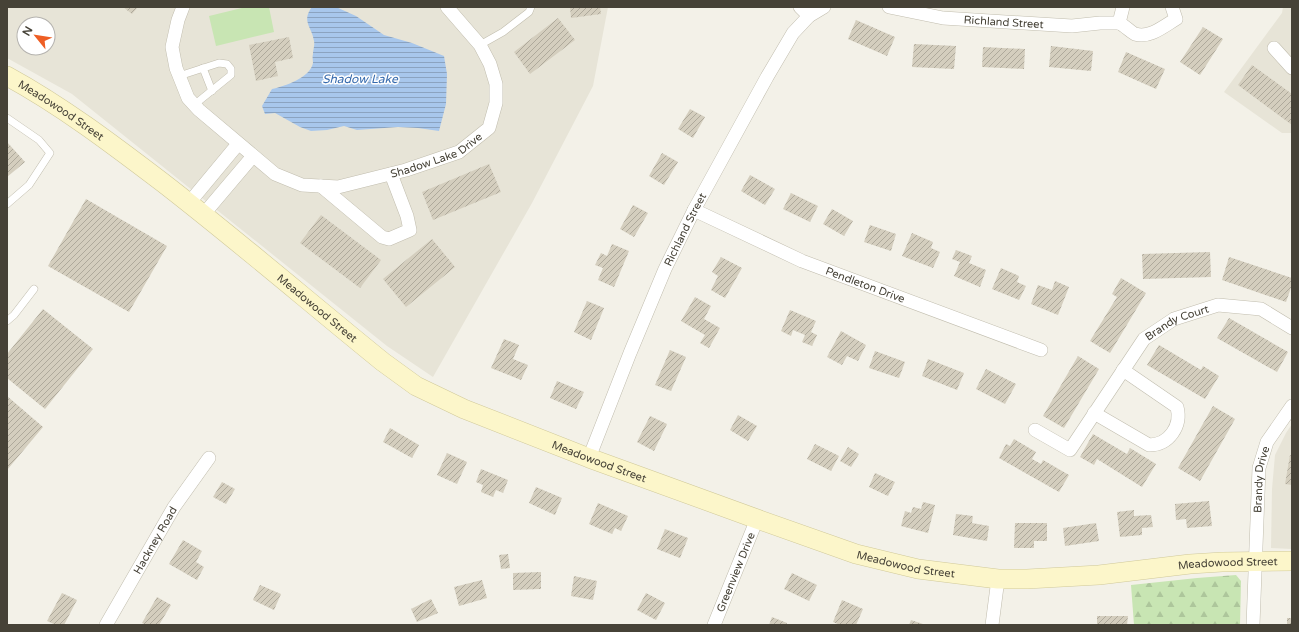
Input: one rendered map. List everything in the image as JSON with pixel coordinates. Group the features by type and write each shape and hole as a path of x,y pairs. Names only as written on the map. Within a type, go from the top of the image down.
{"street":[{"name":"Shadow Lake Drive","path":"183,7 178,20 172,47 179,76 188,98 194,105 275,174 302,185 338,187 406,170 459,152 489,128 496,103 496,84 490,64 480,45 447,7"},
{"path":"800,7 809,16"},
{"name":"Richland Street","path":"589,458 665,269 694,210 767,77 793,33 809,16 824,7"},
{"name":"Richland Street","path":"891,7 943,18 1072,26 1119,23"},
{"path":"1124,7 1119,23 1127,27 1134,34 1146,36 1176,19 1172,7"},
{"path":"1274,48 1292,68"},
{"name":"Meadowood Street","path":"7,76 55,105 92,130 196,209 376,357 416,386 464,409 589,458 856,554 918,569 998,579 1063,578 1190,564 1292,561"},
{"path":"196,209 238,144"},
{"path":"196,209 253,156"},
{"path":"321,186 382,238 389,239 410,230 408,216 391,174"},
{"name":"Pendleton Drive","path":"694,210 802,261 1041,350"},
{"name":"Brandy Court","path":"1035,430 1070,450 1144,339 1174,319 1218,305 1261,309 1292,328"},
{"path":"1094,413 1149,445 1156,445 1164,442 1174,432 1179,415 1177,407 1123,370"},
{"name":"Brandy Drive","path":"1253,625 1259,468 1267,442 1292,406"},
{"name":"Hackney Road","path":"106,625 174,507 209,458"},
{"name":"Greenview Drive","path":"714,625 757,519"},
{"path":"992,625 998,579"}],"lane":[{"path":"480,45 503,32 529,12 531,7"},
{"path":"179,76 219,63 227,64 231,68 231,75 194,105"},
{"path":"203,68 212,91"},
{"path":"7,118 39,140 50,153 29,185 7,204"},
{"path":"7,321 14,315 34,289"}],"shaded area":[{"path":"7,7 608,7 593,86 532,203 433,377 387,346 72,94 7,58"},
{"path":"1283,7 1292,7 1292,133 1282,133 1224,92 1282,13"},
{"path":"1292,424 1292,549 1271,548 1272,489 1275,455"}],"green space":[{"path":"246,7 269,7 274,32 216,46 209,16"},
{"path":"1236,575 1241,581 1240,625 1134,625 1131,585"}],"water":[{"name":"Shadow Lake","path":"312,7 336,7 356,16 384,35 412,43 444,56 447,74 446,104 439,131 398,127 357,130 344,126 327,130 311,131 300,127 275,113 265,114 262,106 272,89 283,86 302,77 311,68 313,63 314,43 307,16"}],"building":[{"path":"123,7 138,7 132,14"},
{"path":"570,7 600,7 601,14 571,18"},
{"path":"558,18 575,40 530,74 514,52"},
{"path":"856,20 895,37 887,56 848,39"},
{"path":"1203,27 1223,39 1200,75 1180,62"},
{"path":"289,37 293,58 275,62 278,76 256,81 249,45"},
{"path":"914,44 956,46 954,69 912,67"},
{"path":"1051,46 1093,51 1091,71 1049,67"},
{"path":"983,47 1025,49 1024,69 982,67"},
{"path":"1126,52 1165,69 1156,89 1118,72"},
{"path":"1252,65 1292,94 1292,125 1238,85"},
{"path":"690,109 705,117 693,138 678,129"},
{"path":"7,142 25,162 7,177"},
{"path":"662,153 678,162 664,185 649,176"},
{"path":"489,164 501,192 433,220 422,192"},
{"path":"750,175 775,189 765,205 741,191"},
{"path":"791,193 818,206 810,222 783,209"},
{"path":"86,199 167,246 129,312 48,266"},
{"path":"633,205 648,213 634,237 620,229"},
{"path":"832,209 853,221 844,236 823,224"},
{"path":"321,215 381,260 360,288 300,243"},
{"path":"870,225 896,234 891,251 864,242"},
{"path":"912,233 933,242 931,248 940,252 933,268 902,256"},
{"path":"432,239 455,267 406,307 383,279"},
{"path":"612,244 629,251 614,287 598,280 603,268 595,265 601,253 607,256"},
{"path":"956,250 972,256 969,263 986,270 980,287 954,276 960,262 952,259"},
{"path":"1210,252 1211,277 1143,279 1142,254"},
{"path":"721,257 742,268 725,298 711,290 718,276 712,272"},
{"path":"1229,257 1292,278 1292,285 1286,302 1222,280"},
{"path":"1001,268 1019,276 1017,282 1026,286 1019,300 992,289"},
{"path":"1121,278 1146,293 1110,353 1090,341 1117,297 1112,294"},
{"path":"1055,281 1069,287 1058,315 1031,304 1038,285 1052,290"},
{"path":"695,297 711,306 704,319 720,328 709,348 700,343 705,335 681,321"},
{"path":"587,301 604,308 591,340 574,332"},
{"path":"43,309 93,349 45,409 7,378 7,354"},
{"path":"790,310 816,321 811,332 817,335 812,346 802,342 805,335 793,330 791,336 781,331"},
{"path":"1229,318 1288,352 1277,372 1217,338"},
{"path":"841,331 866,345 858,361 847,356 842,365 827,357"},
{"path":"504,339 519,345 513,359 528,365 521,380 491,368"},
{"path":"1159,345 1201,370 1203,366 1219,376 1205,399 1147,365"},
{"path":"670,350 686,357 671,391 655,385"},
{"path":"875,351 905,362 899,378 869,368"},
{"path":"1078,356 1099,369 1064,428 1043,416"},
{"path":"928,359 964,373 957,390 922,376"},
{"path":"986,369 1016,384 1005,404 976,389"},
{"path":"557,381 584,392 576,409 550,398"},
{"path":"7,396 43,427 7,470"},
{"path":"1213,406 1235,419 1200,481 1178,468"},
{"path":"738,415 757,426 748,441 730,430"},
{"path":"650,416 667,424 654,451 637,442"},
{"path":"390,428 419,445 412,458 383,442"},
{"path":"1093,434 1127,454 1130,448 1156,464 1142,487 1097,459 1094,465 1080,457"},
{"path":"1014,439 1036,452 1032,459 1041,464 1043,460 1069,475 1059,492 999,458 1006,444 1010,446"},
{"path":"815,444 839,456 831,471 807,459"},
{"path":"848,447 859,454 851,467 840,461"},
{"path":"447,453 467,462 457,484 437,475"},
{"path":"1290,455 1292,456 1292,485 1285,484"},
{"path":"481,469 508,480 503,493 496,490 493,497 481,492 483,485 476,482"},
{"path":"875,473 895,482 888,496 869,487"},
{"path":"222,482 235,489 226,504 213,497"},
{"path":"536,487 562,498 555,515 529,503"},
{"path":"1209,501 1212,526 1187,528 1186,519 1176,520 1175,504"},
{"path":"923,502 935,505 928,533 901,526 905,511 911,513 913,507 921,509"},
{"path":"598,503 628,516 621,531 615,528 612,534 589,524"},
{"path":"1134,510 1134,516 1151,515 1153,527 1142,528 1142,535 1120,537 1117,512"},
{"path":"956,514 973,516 972,523 989,526 987,541 953,535"},
{"path":"1015,523 1047,523 1047,541 1034,541 1034,548 1014,548"},
{"path":"1096,523 1099,541 1065,546 1063,528"},
{"path":"665,529 688,538 680,558 657,549"},
{"path":"183,540 202,551 196,562 204,567 197,580 169,564"},
{"path":"508,554 510,568 501,569 499,555"},
{"path":"541,572 541,589 513,590 513,573"},
{"path":"792,573 817,585 809,601 784,589"},
{"path":"574,576 597,581 593,600 571,596"},
{"path":"482,580 487,598 459,606 454,587"},
{"path":"260,585 281,594 274,610 253,600"},
{"path":"62,593 77,600 64,625 56,625 47,621"},
{"path":"646,593 665,603 656,620 637,610"},
{"path":"157,597 171,605 159,625 146,625 142,623"},
{"path":"431,599 438,613 417,622 411,609"},
{"path":"842,600 863,609 856,625 840,625 833,622"},
{"path":"1097,616 1128,616 1127,625 1097,625"},
{"path":"772,617 787,623 786,625 769,625"},
{"path":"1287,618 1292,618 1292,625 1287,625"},
{"path":"911,620 926,625 909,625"}]}
